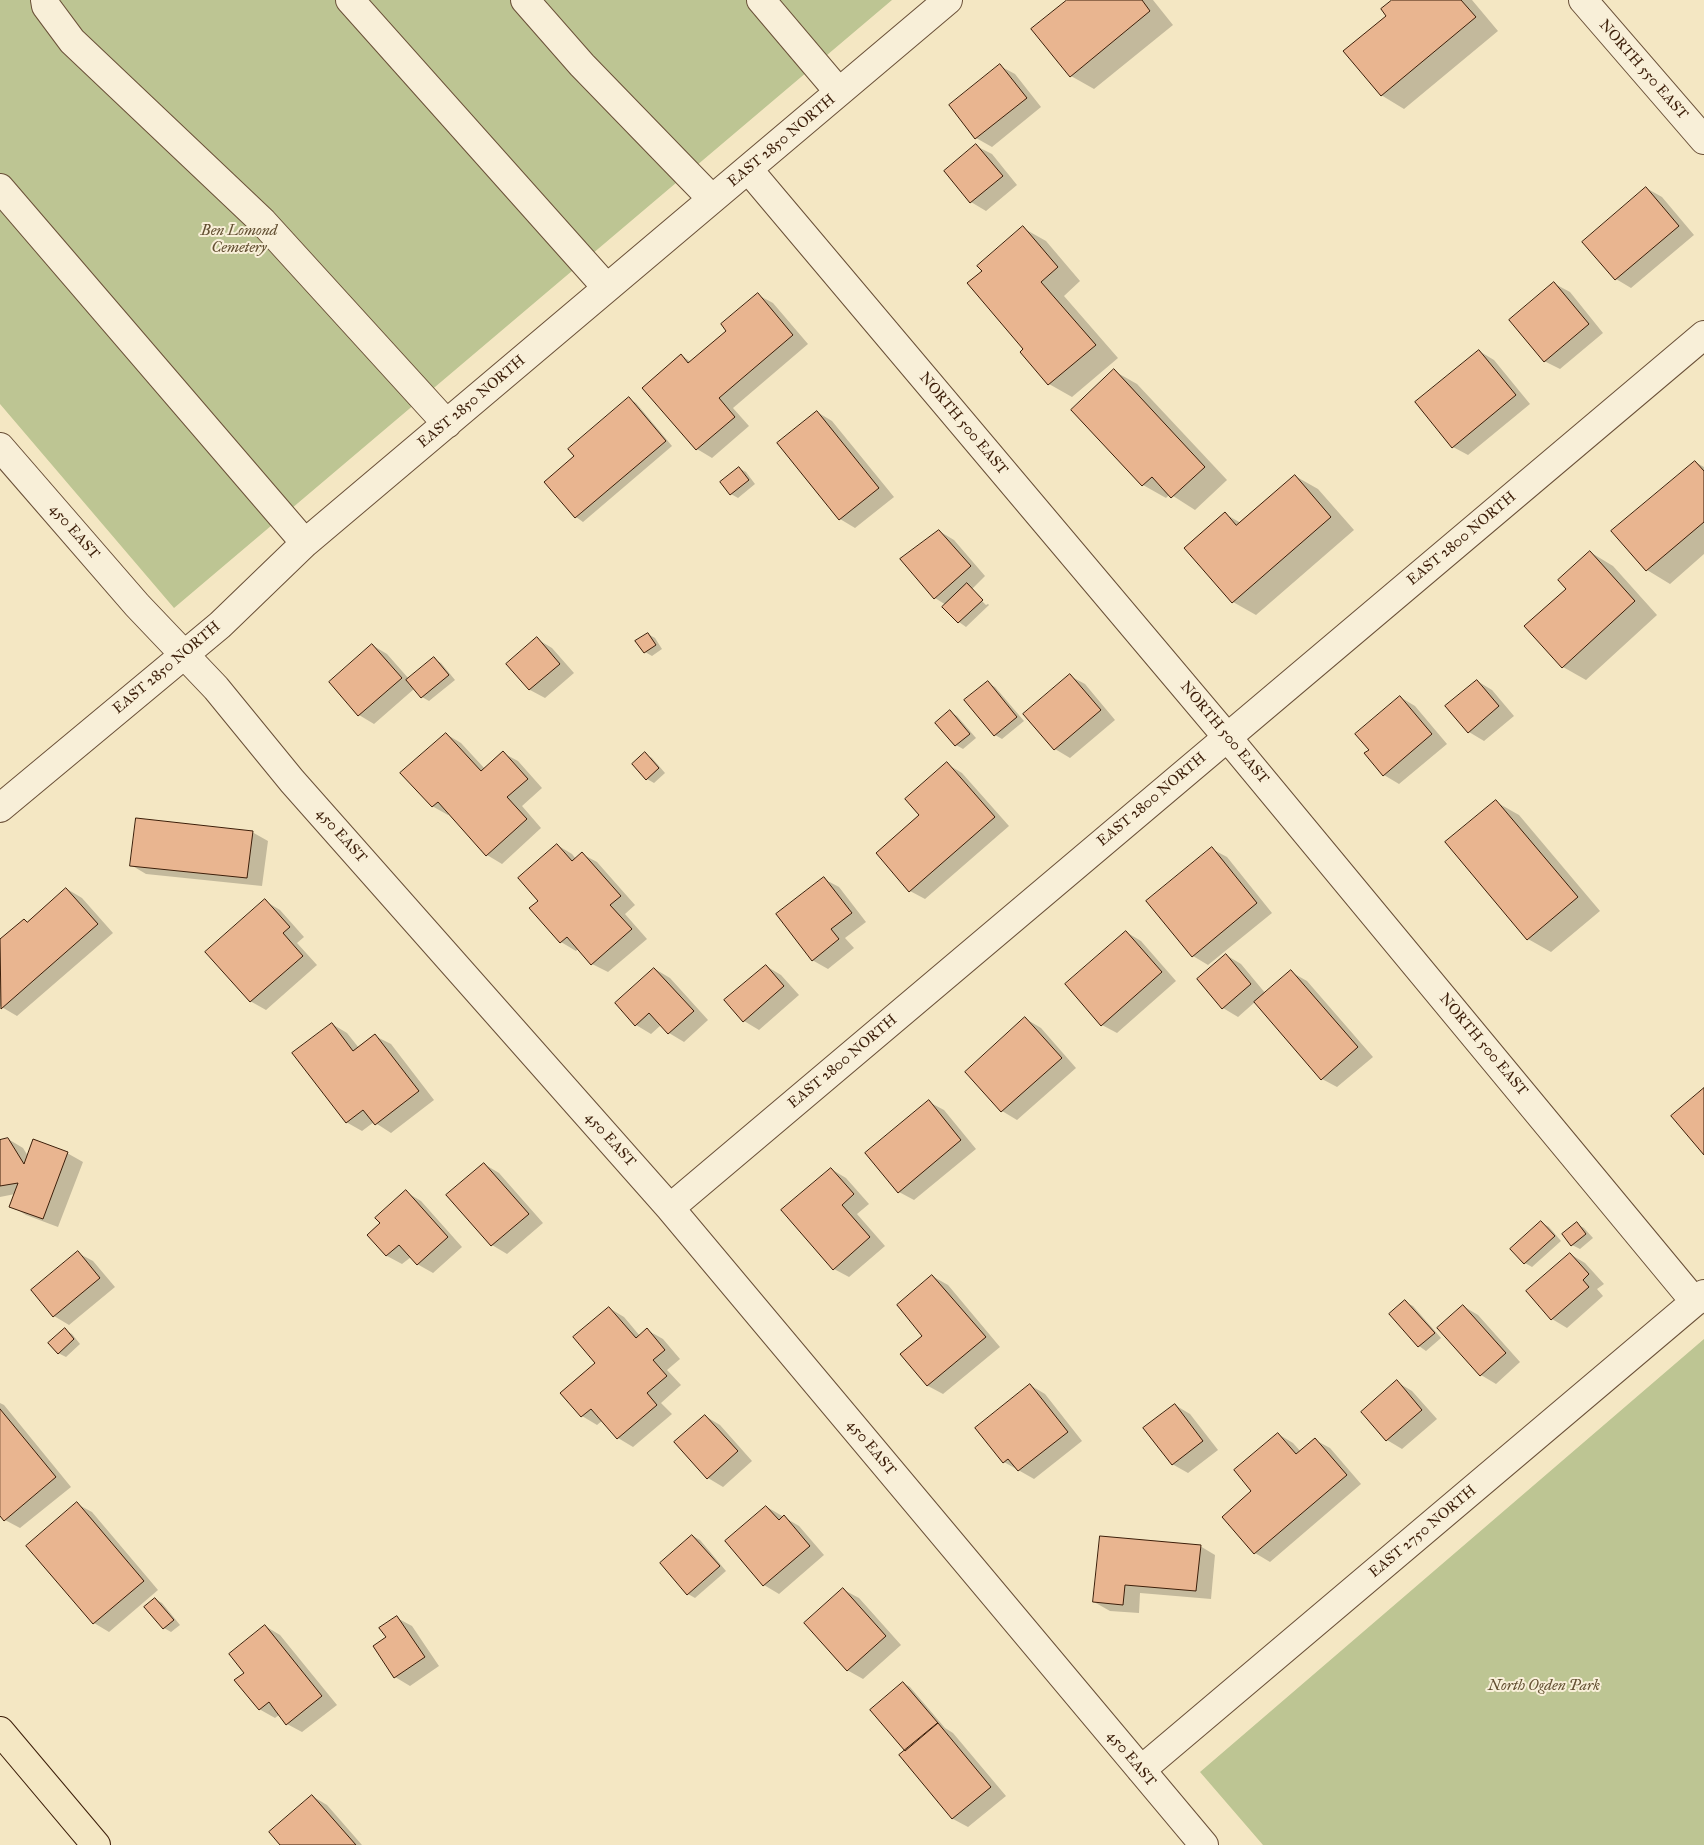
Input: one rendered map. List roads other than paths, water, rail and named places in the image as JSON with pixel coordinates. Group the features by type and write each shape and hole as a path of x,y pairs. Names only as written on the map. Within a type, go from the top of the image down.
{"main road":[{"path":"0,1731 96,1845"}],"street":[{"path":"45,0 46,6 72,41 263,222 446,424"},
{"path":"350,0 607,288"},
{"path":"525,0 582,65 712,199"},
{"path":"761,0 839,92"},
{"name":"EAST 2850 NORTH","path":"0,808 220,624 305,543 948,0"},
{"name":"NORTH 550 EAST","path":"1583,0 1704,140"},
{"name":"NORTH 500 EAST","path":"748,169 1699,1298"},
{"path":"0,188 305,543"},
{"name":"EAST 2800 NORTH","path":"670,1208 1704,335"},
{"name":"450 EAST","path":"0,447 137,605 216,688 292,780 670,1208 1204,1845"},
{"name":"EAST 2750 NORTH","path":"1140,1770 1699,1298"}],"park label":[{"name":"Ben Lomond Cemetery","path":"239,240"},
{"name":"North Ogden Park","path":"1544,1686"}]}
